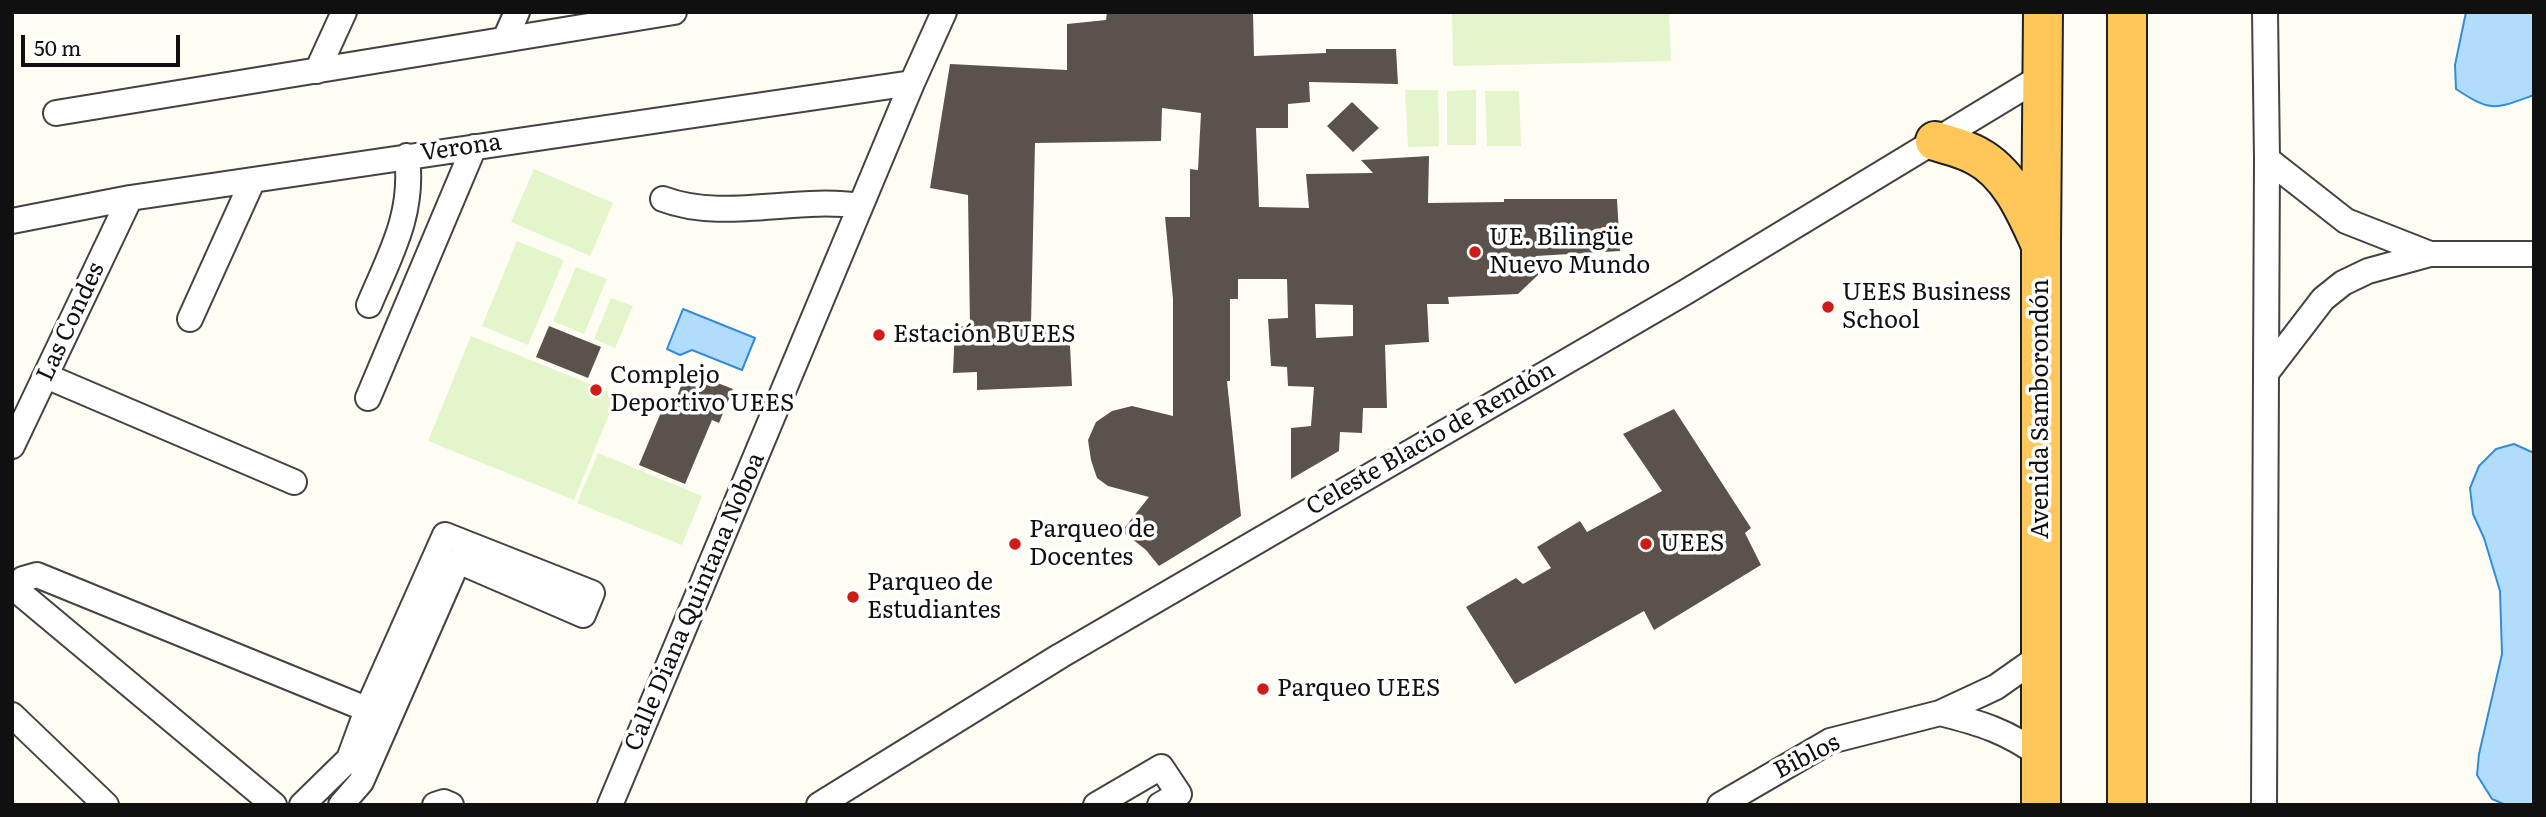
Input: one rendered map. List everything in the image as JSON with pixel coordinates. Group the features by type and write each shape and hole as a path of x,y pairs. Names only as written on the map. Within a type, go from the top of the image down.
{"highway":[{"name":"Avenida Samborondón","path":"2041,805 2043,12"},
{"path":"2127,12 2127,805"},
{"path":"1935,141 1978,156 2008,183 2026,211 2041,244"}],"street":[{"path":"317,71 345,12"},
{"path":"505,39 517,12"},
{"path":"56,113 674,12"},
{"name":"Calle Diana Quintana Noboa","path":"610,805 860,206 944,12"},
{"path":"2264,12 2267,159 2264,805"},
{"name":"Celeste Blacio de Rendón","path":"820,805 1060,656 1673,299 2044,75"},
{"name":"Verona","path":"12,221 130,198 912,83"},
{"path":"368,398 474,147"},
{"path":"369,305 403,226 410,180 407,156"},
{"path":"2267,159 2346,221 2430,254"},
{"path":"190,319 252,182"},
{"name":"Las Condes","path":"12,446 130,198"},
{"path":"663,199 691,207 711,209 829,203 860,206"},
{"path":"2267,372 2323,299 2343,283 2368,271 2430,254 2534,254"},
{"path":"46,376 294,482"},
{"path":"302,805 349,759 378,714 458,561 583,615 592,593 445,535 378,714 361,782 341,805"},
{"path":"274,805 20,593 23,579 37,575 378,714"},
{"name":"Biblos","path":"1720,805 1830,741 1940,713 1996,687 2040,656"},
{"name":"Biblos","path":"1940,713 1995,728 2020,740 2041,756"},
{"path":"12,715 105,805"},
{"path":"1096,805 1161,767 1179,794 1160,805"},
{"path":"435,805 444,802 451,805"}],"green space":[{"path":"1452,12 1669,12 1671,61 1453,66"},
{"path":"1405,90 1438,90 1439,146 1408,147"},
{"path":"1476,90 1476,145 1447,145 1447,91"},
{"path":"1485,91 1519,91 1521,146 1487,146"},
{"path":"534,169 613,203 590,256 511,222"},
{"path":"517,241 564,260 528,345 482,326"},
{"path":"576,267 607,279 584,334 553,321"},
{"path":"611,298 633,306 615,348 594,339"},
{"path":"471,336 617,395 574,500 428,441"},
{"path":"598,453 702,496 682,545 577,503"}],"water":[{"path":"2466,12 2534,12 2534,95 2502,106 2494,106 2478,102 2456,89 2455,65"},
{"path":"683,309 755,338 742,370 692,350 680,355 667,349"},
{"path":"2514,444 2534,453 2534,805 2506,805 2492,799 2477,775 2479,754 2502,654 2500,591 2484,538 2473,514 2470,488 2479,466 2496,449"}],"building":[{"path":"1107,12 1253,12 1254,56 1326,53 1326,49 1396,49 1398,84 1309,82 1310,102 1288,104 1288,128 1256,128 1259,207 1309,208 1306,174 1373,173 1361,160 1429,156 1428,203 1504,202 1504,199 1617,199 1620,251 1536,256 1538,275 1518,294 1448,297 1449,304 1427,304 1429,342 1385,345 1387,408 1363,408 1362,433 1340,432 1339,451 1291,479 1291,428 1311,426 1314,387 1288,386 1287,367 1271,366 1268,319 1288,318 1287,279 1238,279 1238,299 1230,299 1230,381 1227,381 1241,516 1159,566 1146,550 1122,531 1149,497 1108,486 1097,478 1088,440 1096,422 1112,411 1132,406 1173,416 1173,299 1165,217 1190,217 1190,169 1198,170 1201,113 1162,108 1161,141 1035,143 1031,324 1069,325 1072,386 977,390 977,372 953,373 955,326 970,326 968,195 930,188 950,64 1067,70 1067,24 1106,20","holes":["1315,304 1353,305 1353,336 1316,338"]},
{"path":"1352,102 1379,128 1353,152 1327,126"},
{"path":"549,326 601,347 588,378 536,357"},
{"path":"687,371 733,389 719,423 712,420 685,484 639,465 667,398 675,401"},
{"name":"UEES","path":"1674,409 1751,528 1745,533 1761,565 1654,630 1644,611 1515,684 1466,607 1516,578 1523,584 1551,568 1537,547 1580,521 1587,532 1662,491 1623,434"}],"place":[{"name":"UE. Bilingüe Nuevo Mundo","path":"1475,252"},
{"name":"UEES Business School","path":"1828,307"},
{"name":"Estación BUEES","path":"879,335"},
{"name":"Complejo Deportivo UEES","path":"596,390"},
{"name":"Parqueo de Docentes","path":"1015,544"},
{"name":"UEES","path":"1646,544"},
{"name":"Parqueo de Estudiantes","path":"853,597"},
{"name":"Parqueo UEES","path":"1263,689"}]}
